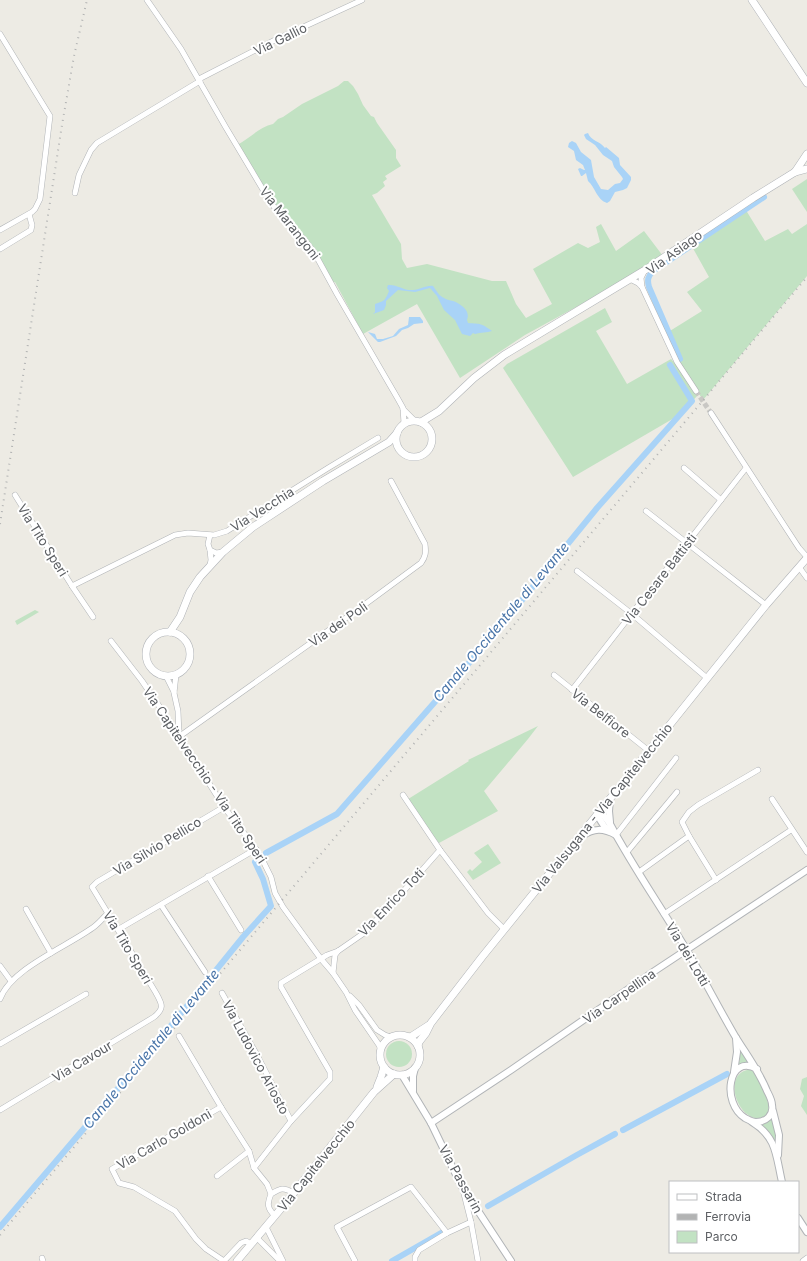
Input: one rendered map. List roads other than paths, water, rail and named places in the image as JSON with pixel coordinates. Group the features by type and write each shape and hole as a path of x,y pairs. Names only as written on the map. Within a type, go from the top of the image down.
{"main road":[{"path":"752,0 807,83"},
{"name":"Via Asiago","path":"795,172 807,155 807,147"},
{"name":"Via Asiago","path":"645,270 724,216 795,172 807,169"},
{"path":"400,451 396,443 397,434 398,430 404,423 417,421 439,411 474,378 504,355 645,270"},
{"path":"383,445 390,446 409,457 419,457 424,455 428,452 432,443 432,432 435,419 439,411"},
{"path":"417,421 426,424 432,432"},
{"path":"170,632 180,617 190,592 200,576 223,552 253,527 323,480 383,445 397,434"},
{"path":"775,594 799,567 806,555"},
{"path":"775,594 806,555"},
{"name":"Via Valsugana - Via Capitelvecchio","path":"431,1023 504,929 775,594"},
{"path":"179,635 180,617"},
{"path":"165,632 179,635 188,644 190,650 191,656 186,668 176,675 166,676 152,669 148,662 146,652 148,646 155,637 165,632"},
{"path":"409,1037 431,1023"},
{"path":"418,1046 431,1023"},
{"path":"398,1074 384,1067 381,1059 381,1050 385,1042 391,1037 403,1035 413,1039 418,1046 420,1058 415,1068"},
{"name":"Via Capitelvecchio","path":"237,1261 374,1092 384,1067"},
{"name":"Via Capitelvecchio","path":"374,1092 398,1074 410,1072 415,1068"}],"street":[{"name":"Via Marangoni","path":"147,0 181,49 225,126 272,203 314,252 403,408 417,421"},
{"name":"Via Gallio","path":"199,80 275,40 362,0"},
{"path":"0,34 50,116 40,199 35,209 29,214 0,230"},
{"path":"76,193 79,175 91,150 97,143 199,80"},
{"path":"0,249 31,230 32,225 29,214"},
{"name":"Via Asiago","path":"642,287 641,278 645,270"},
{"name":"Via Asiago","path":"630,279 638,282 642,287 678,362 696,391"},
{"name":"Via Marangoni","path":"403,408 404,423"},
{"path":"711,413 746,468 806,555"},
{"name":"Via Vecchia","path":"72,586 175,535 188,533 214,535 227,531 378,438"},
{"path":"684,468 721,500"},
{"name":"Via Cesare Battisti","path":"572,690 746,468"},
{"name":"Via dei Poli","path":"180,736 421,563 426,551 425,544 391,481"},
{"name":"Via Tito Speri","path":"15,495 72,586"},
{"path":"646,511 766,605"},
{"path":"209,566 211,560 208,544 210,535"},
{"path":"210,550 216,553 223,552"},
{"path":"799,567 807,578"},
{"path":"577,571 632,614 707,678"},
{"path":"72,586 93,617"},
{"name":"Via Capitelvecchio - Via Tito Speri","path":"111,641 180,736 224,807 256,849 271,877 275,893 288,914 346,992"},
{"path":"174,692 176,675"},
{"name":"Via Belfiore","path":"554,675 649,751"},
{"path":"166,676 174,692 178,711 180,736"},
{"path":"597,815 604,816 616,835 676,758"},
{"path":"716,880 682,822 689,812 698,805 758,770"},
{"path":"627,852 677,792"},
{"path":"402,796 440,850 490,916 504,929"},
{"path":"610,799 610,824"},
{"path":"772,799 791,830 807,852"},
{"name":"Via Silvio Pellico","path":"92,887 97,882 224,807"},
{"name":"Via dei Lotti","path":"597,815 604,826 616,835 627,852 686,950 735,1036 757,1069 772,1103 779,1135 778,1158"},
{"path":"577,839 588,832 598,829 610,831"},
{"path":"664,914 791,830"},
{"path":"638,872 689,836"},
{"path":"119,929 256,849"},
{"name":"Via Enrico Toti","path":"291,1122 330,1079 331,1076 281,985 282,983 327,955 338,951 364,933 440,850"},
{"name":"Via Carpellina","path":"430,1123 553,1042 686,950 807,870"},
{"path":"208,876 241,930"},
{"name":"Via Tito Speri","path":"92,887 119,929 156,993 162,1008"},
{"path":"162,905 205,972"},
{"path":"26,909 51,953"},
{"path":"0,999 2,993 11,981 51,953 95,926 108,913"},
{"path":"333,973 335,955 338,951"},
{"path":"0,966 11,981"},
{"path":"346,992 359,1005 377,1030 391,1037"},
{"path":"346,992 355,1010 381,1050"},
{"name":"Via Ludovico Ariosto","path":"222,993 257,1055 291,1122"},
{"path":"0,1044 86,994"},
{"name":"Via Cavour","path":"0,1110 154,1017 162,1008"},
{"path":"179,1036 249,1151 254,1168 267,1184 271,1194 267,1205 275,1216"},
{"name":"Via dei Lotti","path":"735,1036 737,1052 730,1087 733,1103 743,1116 762,1128 768,1134 778,1158 782,1181"},
{"path":"734,1073 739,1068 747,1066 757,1069"},
{"name":"Via Passarin","path":"414,1094 412,1083 415,1068"},
{"name":"Via Passarin","path":"398,1074 414,1094 461,1185 511,1261"},
{"name":"Via Carlo Goldoni","path":"221,1107 112,1169 120,1183 134,1187 175,1211 196,1239 206,1249 224,1261 241,1243 246,1241 251,1244"},
{"path":"751,1121 762,1121 770,1116 773,1111"},
{"path":"254,1168 291,1122"},
{"path":"217,1176 249,1151"},
{"path":"461,1185 471,1222 478,1261"},
{"path":"355,1261 337,1227 411,1187 447,1233"},
{"path":"271,1194 285,1188 294,1192"},
{"path":"799,1220 807,1232"},
{"path":"415,1261 419,1250 447,1233 471,1222"},
{"path":"266,1227 283,1261"},
{"path":"257,1238 280,1261"},
{"path":"803,1261 807,1258"}],"water":[{"path":"588,133 591,138 605,148 606,147 619,158 620,165 631,177 627,188 615,192 610,201 607,203 598,196 588,181 586,173 581,176 578,169 580,168 585,170 583,165 576,160 574,151 568,147 569,143 572,141 576,143 581,152 591,160 594,177 601,189 608,190 615,184 620,183 623,179 614,167 612,161 603,155 595,145 586,139 584,135"},
{"path":"388,285 407,290 416,290 433,286 442,297 456,302 464,308 468,314 468,323 481,324 492,331 475,334 473,333 470,336 462,334 455,320 444,310 437,296 430,288 415,292 398,290 386,301 384,310 373,314 375,312 375,304 385,299 389,291 387,288"},
{"path":"409,317 420,317 423,323 414,324 402,330 396,336 380,342 378,342 368,332 375,334 377,339 393,336 399,329 408,325"}],"waterway":[{"name":"Canale Occidentale di Levante","path":"680,359 649,287 649,276 653,271 764,197"},
{"name":"Canale Occidentale di Levante","path":"266,853 337,814 496,632 597,508 692,401 670,365"},
{"name":"Canale Occidentale di Levante","path":"0,1227 161,1038 243,937 271,906 263,879 255,862"},
{"path":"623,1130 727,1074"},
{"path":"488,1206 615,1134"},
{"path":"392,1261 441,1233"}],"tunnel":[{"path":"696,391 711,413"}],"railway":[{"path":"0,524 62,125 74,56 87,0"},
{"path":"0,1235 807,277"}]}
